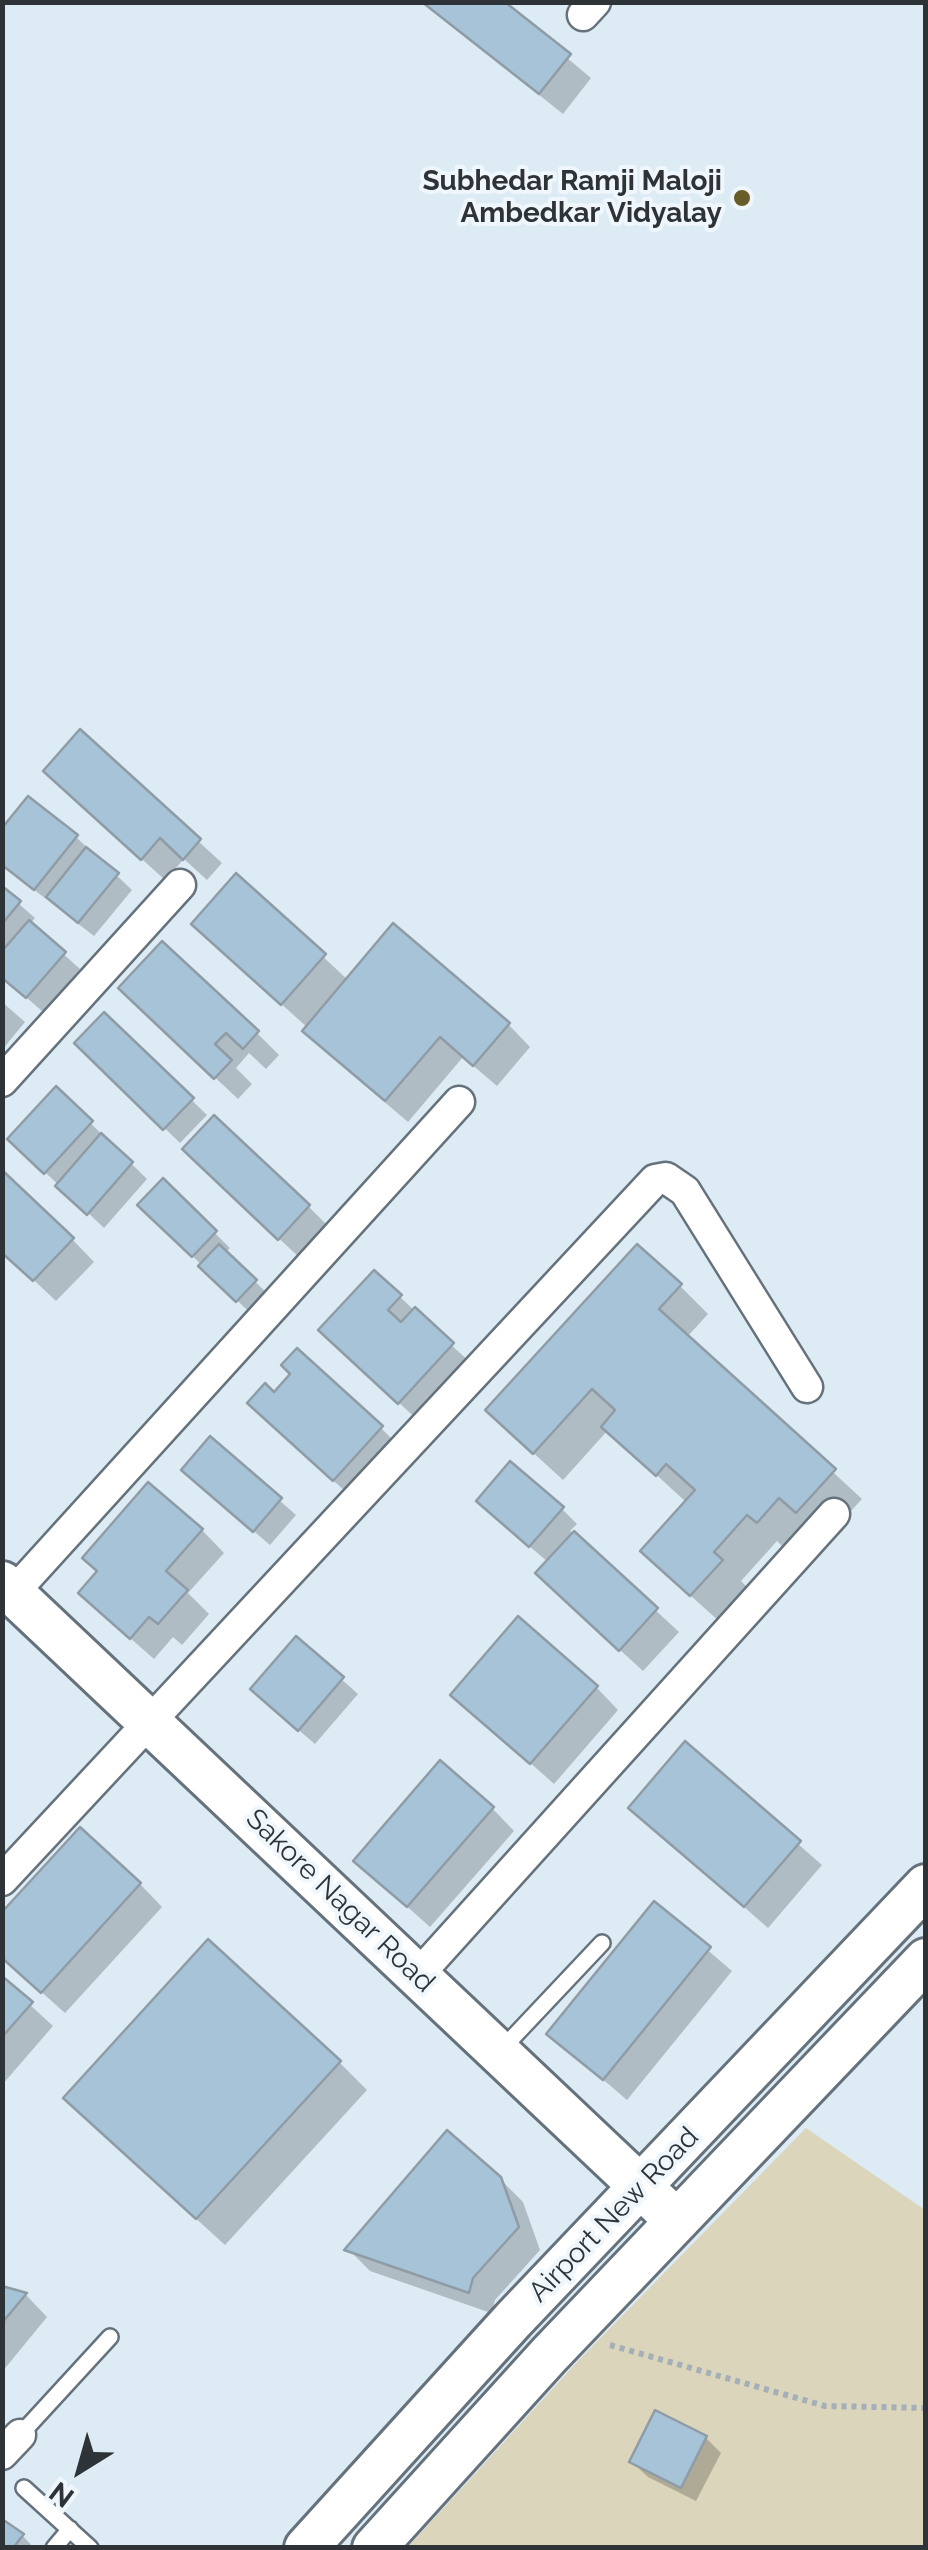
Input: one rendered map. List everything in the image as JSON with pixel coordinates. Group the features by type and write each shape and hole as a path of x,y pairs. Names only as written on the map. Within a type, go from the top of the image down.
{"main road":[{"name":"Sakore Nagar Road","path":"6,1594 151,1722 676,2220"},
{"name":"Airport New Road","path":"306,2548 640,2186 926,1886"},
{"name":"Airport New Road","path":"374,2548 676,2220 926,1960"}],"street":[{"path":"2,1081 180,885"},
{"path":"6,1594 459,1102"},
{"path":"2,1880 654,1180 666,1178 685,1191 807,1386"},
{"path":"418,1976 834,1514"}],"lane":[{"path":"499,2052 602,1943"},
{"path":"12,2444 110,2336"},
{"path":"24,2488 90,2548"},
{"path":"54,2548 70,2530"}],"path":[{"path":"569,2334 825,2406 926,2408"}],"shaded area":[{"path":"806,2128 925,2210 925,2547 407,2548 578,2361"}],"building":[{"path":"422,2 505,2 571,54 539,94"},
{"path":"80,729 201,839 183,860 160,838 141,860 43,771"},
{"path":"28,796 78,835 34,890 2,865 2,828"},
{"path":"86,847 119,873 78,923 46,897"},
{"path":"236,873 326,954 281,1005 191,924"},
{"path":"2,886 21,901 2,924"},
{"path":"29,920 66,952 26,998 2,978 2,951"},
{"path":"393,923 510,1023 473,1066 440,1037 385,1101 302,1031"},
{"path":"162,941 259,1031 243,1049 226,1033 215,1044 232,1060 214,1079 118,988"},
{"path":"104,1012 194,1098 163,1130 74,1043"},
{"path":"56,1086 93,1121 44,1174 7,1139"},
{"path":"214,1115 310,1205 278,1240 182,1149"},
{"path":"101,1133 133,1162 87,1215 55,1186"},
{"path":"2,1170 74,1238 33,1281 2,1253"},
{"path":"163,1178 217,1231 192,1257 137,1205"},
{"path":"219,1244 257,1280 236,1302 198,1266"},
{"path":"637,1244 682,1284 659,1309 836,1469 796,1513 779,1498 757,1523 747,1515 714,1552 723,1560 690,1596 640,1551 695,1490 666,1464 656,1476 601,1427 615,1410 592,1389 533,1454 485,1410"},
{"path":"374,1270 402,1295 388,1310 401,1322 415,1307 454,1343 398,1404 318,1330"},
{"path":"297,1348 383,1426 333,1481 247,1403 265,1383 274,1392 290,1374 281,1365"},
{"path":"210,1436 282,1498 253,1532 181,1470"},
{"path":"510,1461 564,1507 529,1547 476,1501"},
{"path":"148,1482 203,1529 166,1571 188,1590 158,1624 149,1617 130,1639 78,1593 97,1571 82,1558"},
{"path":"574,1531 658,1608 619,1651 535,1573"},
{"path":"518,1616 598,1686 530,1764 450,1695"},
{"path":"296,1636 344,1677 298,1731 250,1689"},
{"path":"685,1741 801,1841 744,1907 628,1808"},
{"path":"440,1760 494,1807 407,1907 353,1861"},
{"path":"80,1827 141,1883 41,1993 2,1958 2,1912"},
{"path":"654,1901 711,1947 603,2080 546,2034"},
{"path":"208,1939 341,2061 196,2219 63,2098"},
{"path":"2,1976 33,2002 2,2037"},
{"path":"447,2130 501,2177 519,2227 473,2278 469,2293 344,2250"},
{"path":"2,2286 27,2293 2,2323"},
{"path":"655,2410 707,2436 681,2488 629,2462"},
{"path":"2,2519 24,2534 13,2548 2,2548"}],"place":[{"name":"Subhedar Ramji Maloji Ambedkar Vidyalay","path":"742,198"}]}
